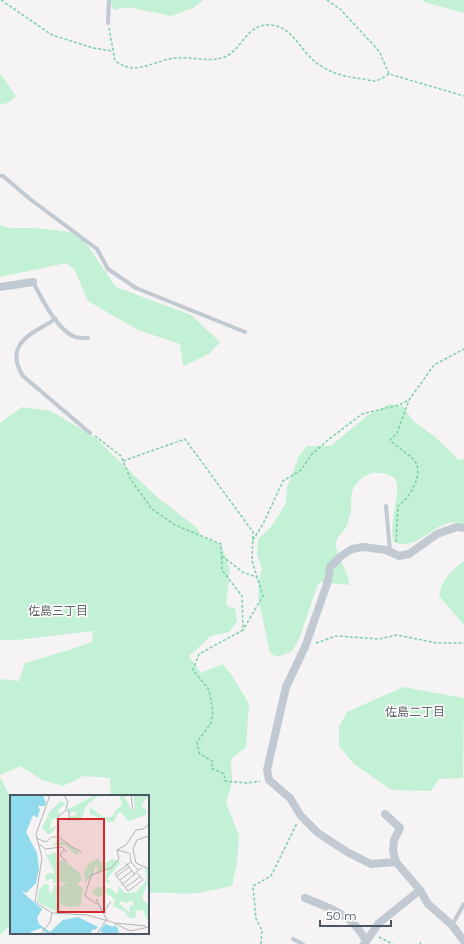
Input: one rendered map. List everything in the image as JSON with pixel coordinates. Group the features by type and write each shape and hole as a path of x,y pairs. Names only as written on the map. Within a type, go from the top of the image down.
{"street":[{"path":"0,287 33,282"},
{"path":"396,862 371,864 347,852 318,833 301,816 290,798 269,780 267,770 286,687 305,647 328,582 330,567 341,556 352,549 363,547 386,550 399,556 409,554 437,534 457,527 464,528"},
{"path":"385,814 400,828 394,840 393,852 396,862 420,890 428,904 452,925 464,941"},
{"path":"305,898 338,911 355,923 365,943 379,923 420,890"}],"lane":[{"path":"108,23 110,0"},
{"path":"0,176 3,176 30,199 97,249 108,268 136,288 245,332"},
{"path":"33,282 63,328 76,337 88,338"},
{"path":"56,318 22,340 18,349 17,367 23,376 90,433"},
{"path":"386,506 390,552"},
{"path":"452,925 464,904"},
{"path":"293,939 304,944"}],"path":[{"path":"1,0 52,35 93,48 112,52"},
{"path":"327,0 340,9 379,51 389,74"},
{"path":"108,23 112,52 115,61 126,67 136,68 165,59 210,59 224,57 233,51 241,40 255,28 266,25 280,26 290,32 313,60 340,76 375,81 389,74 464,96"},
{"path":"390,552 398,540 398,506 411,492 418,476 415,461 390,440 397,433 409,400 434,365 464,349"},
{"path":"253,540 263,524 283,481 301,470 312,454 362,414 399,405 409,400"},
{"path":"90,433 121,456 131,480 152,509 175,525 221,544 222,570 242,596 243,630"},
{"path":"123,461 185,438 253,532 252,561 263,596 243,630 199,654 193,670 209,690 213,711 211,723 197,742 199,753 213,762 211,768 224,774 225,780 247,783 269,780"},
{"path":"222,556 244,573 257,577"},
{"path":"305,647 336,636 379,639 397,635 437,643 464,643"},
{"path":"261,944 262,930 256,919 253,886 271,876 301,816"},
{"path":"372,933 393,944"}],"green space":[{"path":"109,0 203,0 193,8 171,16 128,7 114,10"},
{"path":"422,0 464,0 464,13 424,2"},
{"path":"0,73 16,96 9,102 2,105 0,103"},
{"path":"0,225 10,228 36,228 79,233 116,287 191,315 220,342 209,354 183,366 180,344 138,330 88,301 74,269 66,263 0,277"},
{"path":"389,404 403,406 413,421 435,437 459,460 464,459 464,524 448,523 409,544 394,542 392,526 397,491 395,479 388,474 383,473 369,474 363,478 353,488 351,513 345,529 336,542 338,555 347,575 349,585 321,582 318,584 299,639 292,651 277,657 270,653 258,597 259,580 262,569 257,553 258,539 271,527 286,503 287,487 300,454 307,446 331,446 367,416"},
{"path":"22,407 51,411 93,436 157,497 196,527 202,537 221,544 230,569 226,603 228,607 235,608 237,621 229,632 211,636 189,656 201,673 223,664 233,677 249,704 246,747 231,759 232,782 226,803 239,835 237,862 232,886 198,893 149,893 149,795 111,795 110,778 83,776 63,786 42,780 21,766 0,775 0,679 19,681 25,663 92,642 93,631 17,640 0,640 0,423"},
{"path":"464,561 464,625 439,596 445,580 455,568"},
{"path":"403,687 464,698 463,778 439,779 431,791 392,790 354,764 339,746 339,727 347,712"},
{"path":"0,777 10,796 10,925 0,935"}],"district":[{"name":"佐島三丁目","path":"58,610"},
{"name":"佐島二丁目","path":"415,711"}]}
